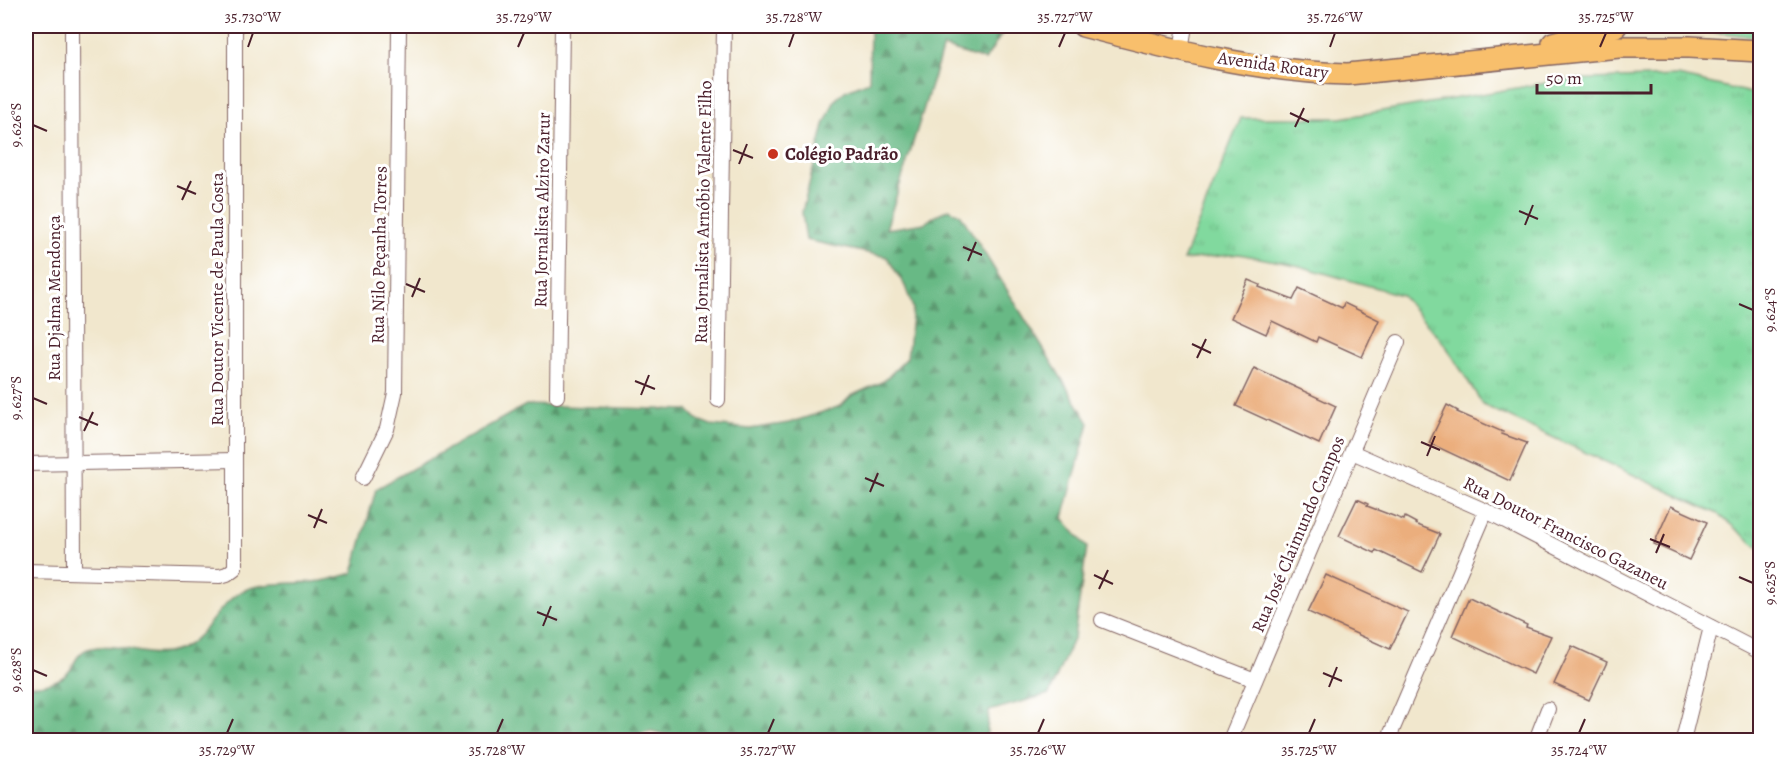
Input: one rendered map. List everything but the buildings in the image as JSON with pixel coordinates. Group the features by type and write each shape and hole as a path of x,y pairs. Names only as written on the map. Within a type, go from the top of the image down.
{"main road":[{"name":"Avenida Rotary","path":"1083,26 1181,50 1254,65 1309,73 1348,74 1500,57"},
{"path":"1500,57 1616,26"},
{"path":"1500,57 1618,47 1689,47 1761,51"}],"street":[{"name":"Rua Djalma Mendonça","path":"72,26 74,571"},
{"name":"Rua Doutor Vicente de Paula Costa","path":"74,571 220,576 232,571 236,564 235,26"},
{"name":"Rua Nilo Peçanha Torres","path":"363,478 387,429 395,393 399,26"},
{"name":"Rua Jornalista Alziro Zarur","path":"557,396 562,26"},
{"name":"Rua Jornalista Arnóbio Valente Filho","path":"718,400 724,26"},
{"path":"1181,50 1185,26"},
{"name":"Rua José Claimundo Campos","path":"1230,741 1398,342"},
{"name":"Rua Doutor Francisco Gazaneu","path":"1353,452 1486,511 1761,652"},
{"path":"26,464 235,460"},
{"path":"1388,741 1486,511"},
{"path":"26,571 74,571"},
{"path":"1101,620 1255,680"},
{"path":"1683,741 1711,627"},
{"path":"1536,741 1548,709"}],"green space":[{"path":"870,26 1007,26 985,60 943,47 886,229 925,223 949,209 961,215 1089,423 1063,518 1087,547 1074,637 1049,694 989,711 986,740 690,740 651,731 615,740 26,740 26,685 44,684 62,678 80,655 88,649 110,647 155,654 178,650 195,639 229,600 245,590 266,585 322,581 353,573 376,489 526,405 688,410 698,420 711,425 750,429 789,423 841,406 851,396 884,381 907,358 913,308 905,286 887,257 806,240 802,212 824,125 835,100 845,91 869,81"},
{"path":"1654,26 1760,26 1760,38 1726,33 1641,30"},
{"path":"1678,76 1760,95 1760,549 1718,514 1483,405 1446,346 1401,295 1296,265 1239,254 1183,260 1241,118 1341,118 1563,80"}],"place":[{"name":"Colégio Padrão","path":"773,154"}]}
